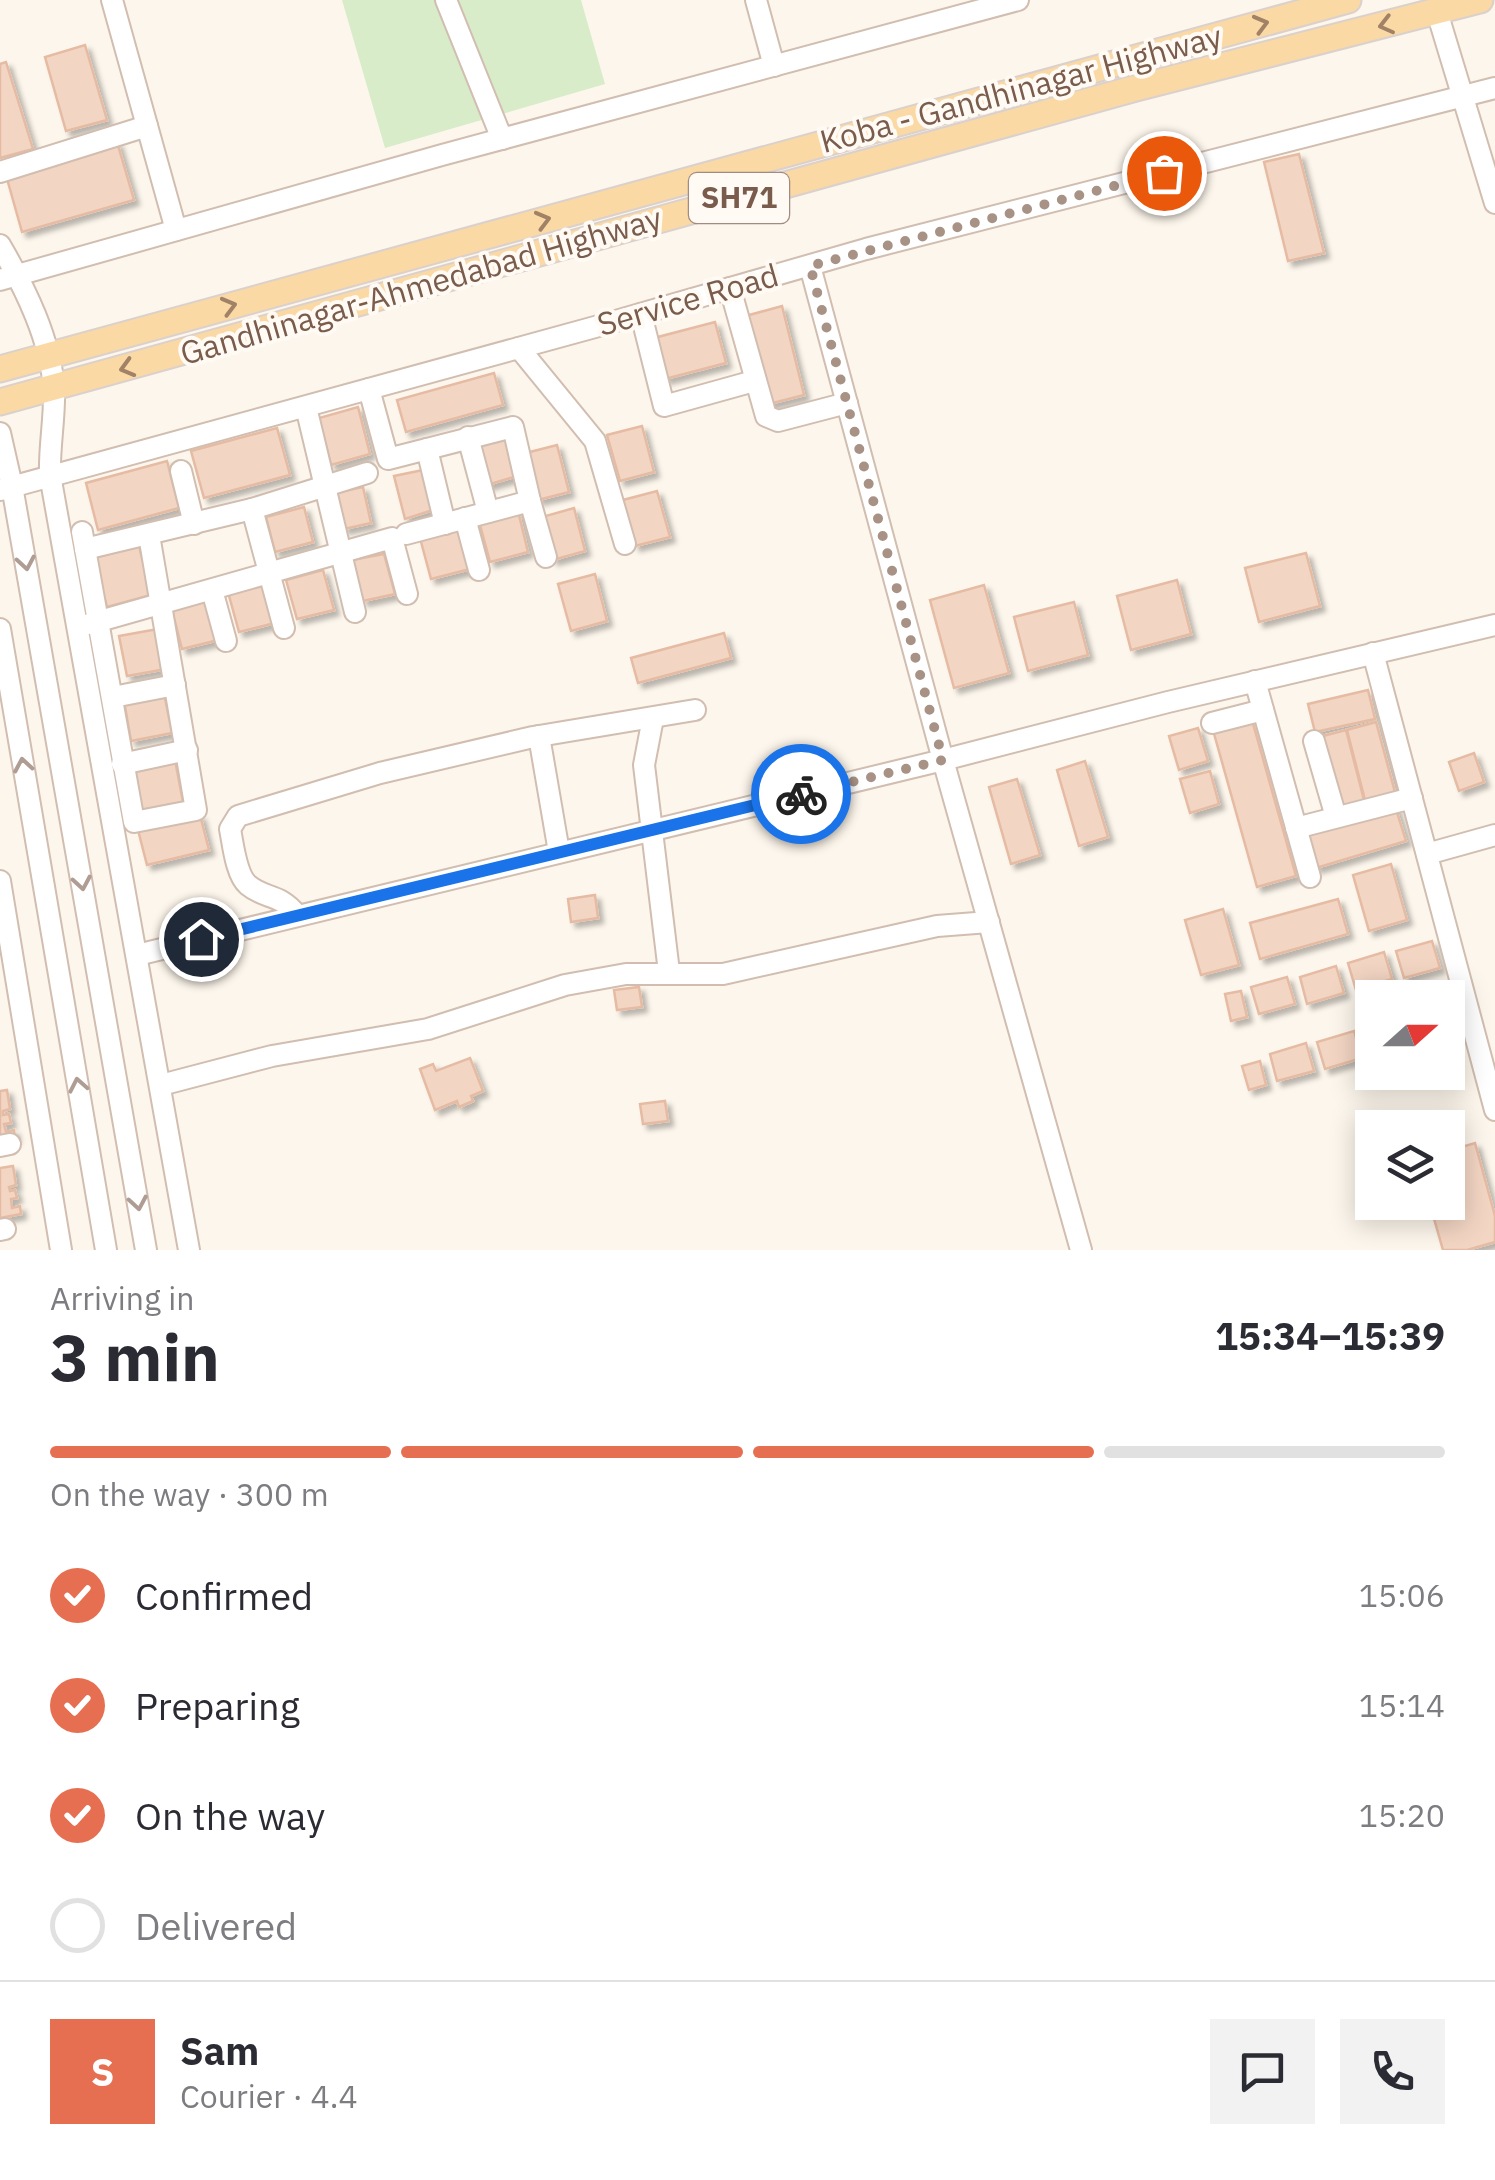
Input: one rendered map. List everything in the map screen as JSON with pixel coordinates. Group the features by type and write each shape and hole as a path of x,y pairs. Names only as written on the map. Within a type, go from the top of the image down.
{"main road":[{"name":"Koba - Gandhinagar Highway","path":"0,368 1348,0"},
{"name":"Gandhinagar-Ahmedabad Highway","path":"0,402 1136,88 1480,0"}],"street":[{"path":"112,0 176,230"},
{"path":"446,0 502,139"},
{"path":"756,0 774,66"},
{"path":"9,277 1018,0"},
{"path":"1437,12 1495,204"},
{"name":"Service Road","path":"6,488 810,266 1495,88"},
{"path":"0,172 147,126"},
{"path":"0,245 9,277 50,355 54,388 50,475 188,1250"},
{"path":"810,266 1081,1250"},
{"path":"730,288 762,411 778,421 847,403"},
{"path":"640,314 664,406 754,380"},
{"path":"519,348 595,441 625,544"},
{"path":"369,389 388,458 512,427 546,557"},
{"path":"306,407 355,612"},
{"path":"0,433 6,488 146,1250"},
{"path":"468,438 488,512"},
{"path":"427,449 479,570"},
{"path":"181,471 194,524"},
{"path":"149,535 196,810 134,822 83,540 149,535 367,474"},
{"path":"406,534 530,501"},
{"path":"252,509 284,628"},
{"path":"79,636 162,604 392,538 407,594"},
{"path":"212,590 226,641"},
{"path":"137,955 1495,625"},
{"path":"0,629 106,1250"},
{"path":"1373,653 1495,1110"},
{"path":"1255,681 1310,877"},
{"path":"113,697 175,685"},
{"path":"296,916 283,899 250,886 243,878 230,829 238,816 380,772 539,736 695,710"},
{"path":"1212,722 1263,710"},
{"path":"653,718 644,764 669,972"},
{"path":"539,736 559,852"},
{"path":"1314,742 1336,818"},
{"path":"122,764 188,750"},
{"path":"1296,828 1412,798"},
{"path":"1427,854 1495,835"},
{"path":"0,881 9,983 61,1250"},
{"path":"160,1085 272,1056 428,1028 566,984 626,974 723,974 937,926 988,922"}],"green space":[{"path":"342,0 581,0 605,84 385,148"}],"building":[{"path":"85,45 107,120 66,131 45,57"},
{"path":"6,62 33,149 0,158 0,64"},
{"path":"117,142 134,200 22,232 6,175"},
{"path":"1299,154 1324,253 1288,261 1264,162"},
{"path":"782,306 804,395 765,405 742,317"},
{"path":"715,322 726,363 665,379 654,338"},
{"path":"494,373 503,405 406,432 397,400"},
{"path":"358,407 370,454 331,465 319,418"},
{"path":"642,426 654,472 620,481 607,435"},
{"path":"277,428 290,475 204,498 191,451"},
{"path":"505,436 514,477 487,485 476,442"},
{"path":"557,445 569,492 538,500 526,453"},
{"path":"167,461 179,508 98,530 86,483"},
{"path":"423,470 433,510 405,519 394,476"},
{"path":"363,487 371,523 344,529 335,493"},
{"path":"657,491 670,537 635,546 623,500"},
{"path":"304,507 313,542 275,552 266,517"},
{"path":"574,508 585,551 553,560 542,517"},
{"path":"518,511 528,552 490,562 479,521"},
{"path":"459,528 470,569 431,579 420,538"},
{"path":"139,546 151,595 107,607 94,558"},
{"path":"1306,553 1320,606 1259,622 1245,568"},
{"path":"384,554 395,594 363,601 352,560"},
{"path":"323,570 334,610 297,619 286,580"},
{"path":"595,574 607,621 571,631 558,584"},
{"path":"1177,580 1191,634 1131,650 1117,596"},
{"path":"264,582 275,623 239,632 228,592"},
{"path":"984,585 1009,673 954,688 930,600"},
{"path":"207,601 218,640 182,649 172,610"},
{"path":"1074,602 1088,655 1028,671 1014,617"},
{"path":"158,629 166,669 127,676 119,636"},
{"path":"724,633 731,658 638,683 631,658"},
{"path":"1368,690 1375,719 1315,732 1308,704"},
{"path":"164,693 172,733 131,741 124,701"},
{"path":"1252,720 1296,876 1257,887 1213,730"},
{"path":"1376,722 1396,796 1366,804 1347,730"},
{"path":"1198,728 1208,761 1179,770 1169,736"},
{"path":"1346,730 1365,804 1339,811 1319,737"},
{"path":"1474,753 1484,782 1459,791 1449,762"},
{"path":"175,760 183,802 142,810 134,768"},
{"path":"1085,761 1108,837 1079,846 1057,770"},
{"path":"1210,771 1219,804 1190,813 1180,779"},
{"path":"1017,779 1040,855 1011,864 989,787"},
{"path":"1395,806 1406,841 1316,868 1305,833"},
{"path":"200,815 209,850 147,865 138,830"},
{"path":"1391,864 1407,920 1369,931 1353,875"},
{"path":"595,895 598,918 571,922 568,899"},
{"path":"1338,899 1348,934 1260,959 1250,923"},
{"path":"1223,909 1239,965 1201,975 1185,920"},
{"path":"1432,941 1440,968 1404,978 1396,951"},
{"path":"1384,952 1392,979 1355,980 1355,987 1348,963"},
{"path":"1336,966 1344,993 1307,1004 1300,977"},
{"path":"1287,977 1295,1004 1259,1014 1251,987"},
{"path":"639,987 642,1007 617,1010 614,990"},
{"path":"1241,991 1247,1017 1231,1021 1225,994"},
{"path":"1354,1031 1355,1060 1325,1069 1317,1042"},
{"path":"1306,1043 1314,1071 1277,1081 1270,1054"},
{"path":"470,1058 483,1091 459,1107 457,1101 435,1110 420,1069 433,1064 436,1071"},
{"path":"1260,1061 1266,1085 1249,1090 1242,1066"},
{"path":"7,1090 10,1109 3,1111 3,1115 9,1114 11,1123 4,1124 6,1132 14,1130 15,1138 0,1141 0,1091"},
{"path":"665,1101 668,1121 643,1124 640,1104"},
{"path":"1475,1143 1495,1216 1495,1242 1467,1250 1443,1250 1434,1220 1465,1220 1465,1146"},
{"path":"13,1166 16,1185 9,1187 10,1191 15,1190 17,1198 11,1199 12,1208 20,1206 21,1214 0,1218 0,1168"}],"way so far":[{"path":"801,794 943,760 810,266 1164,173"}],"route":[{"path":"201,939 801,794"}]}
